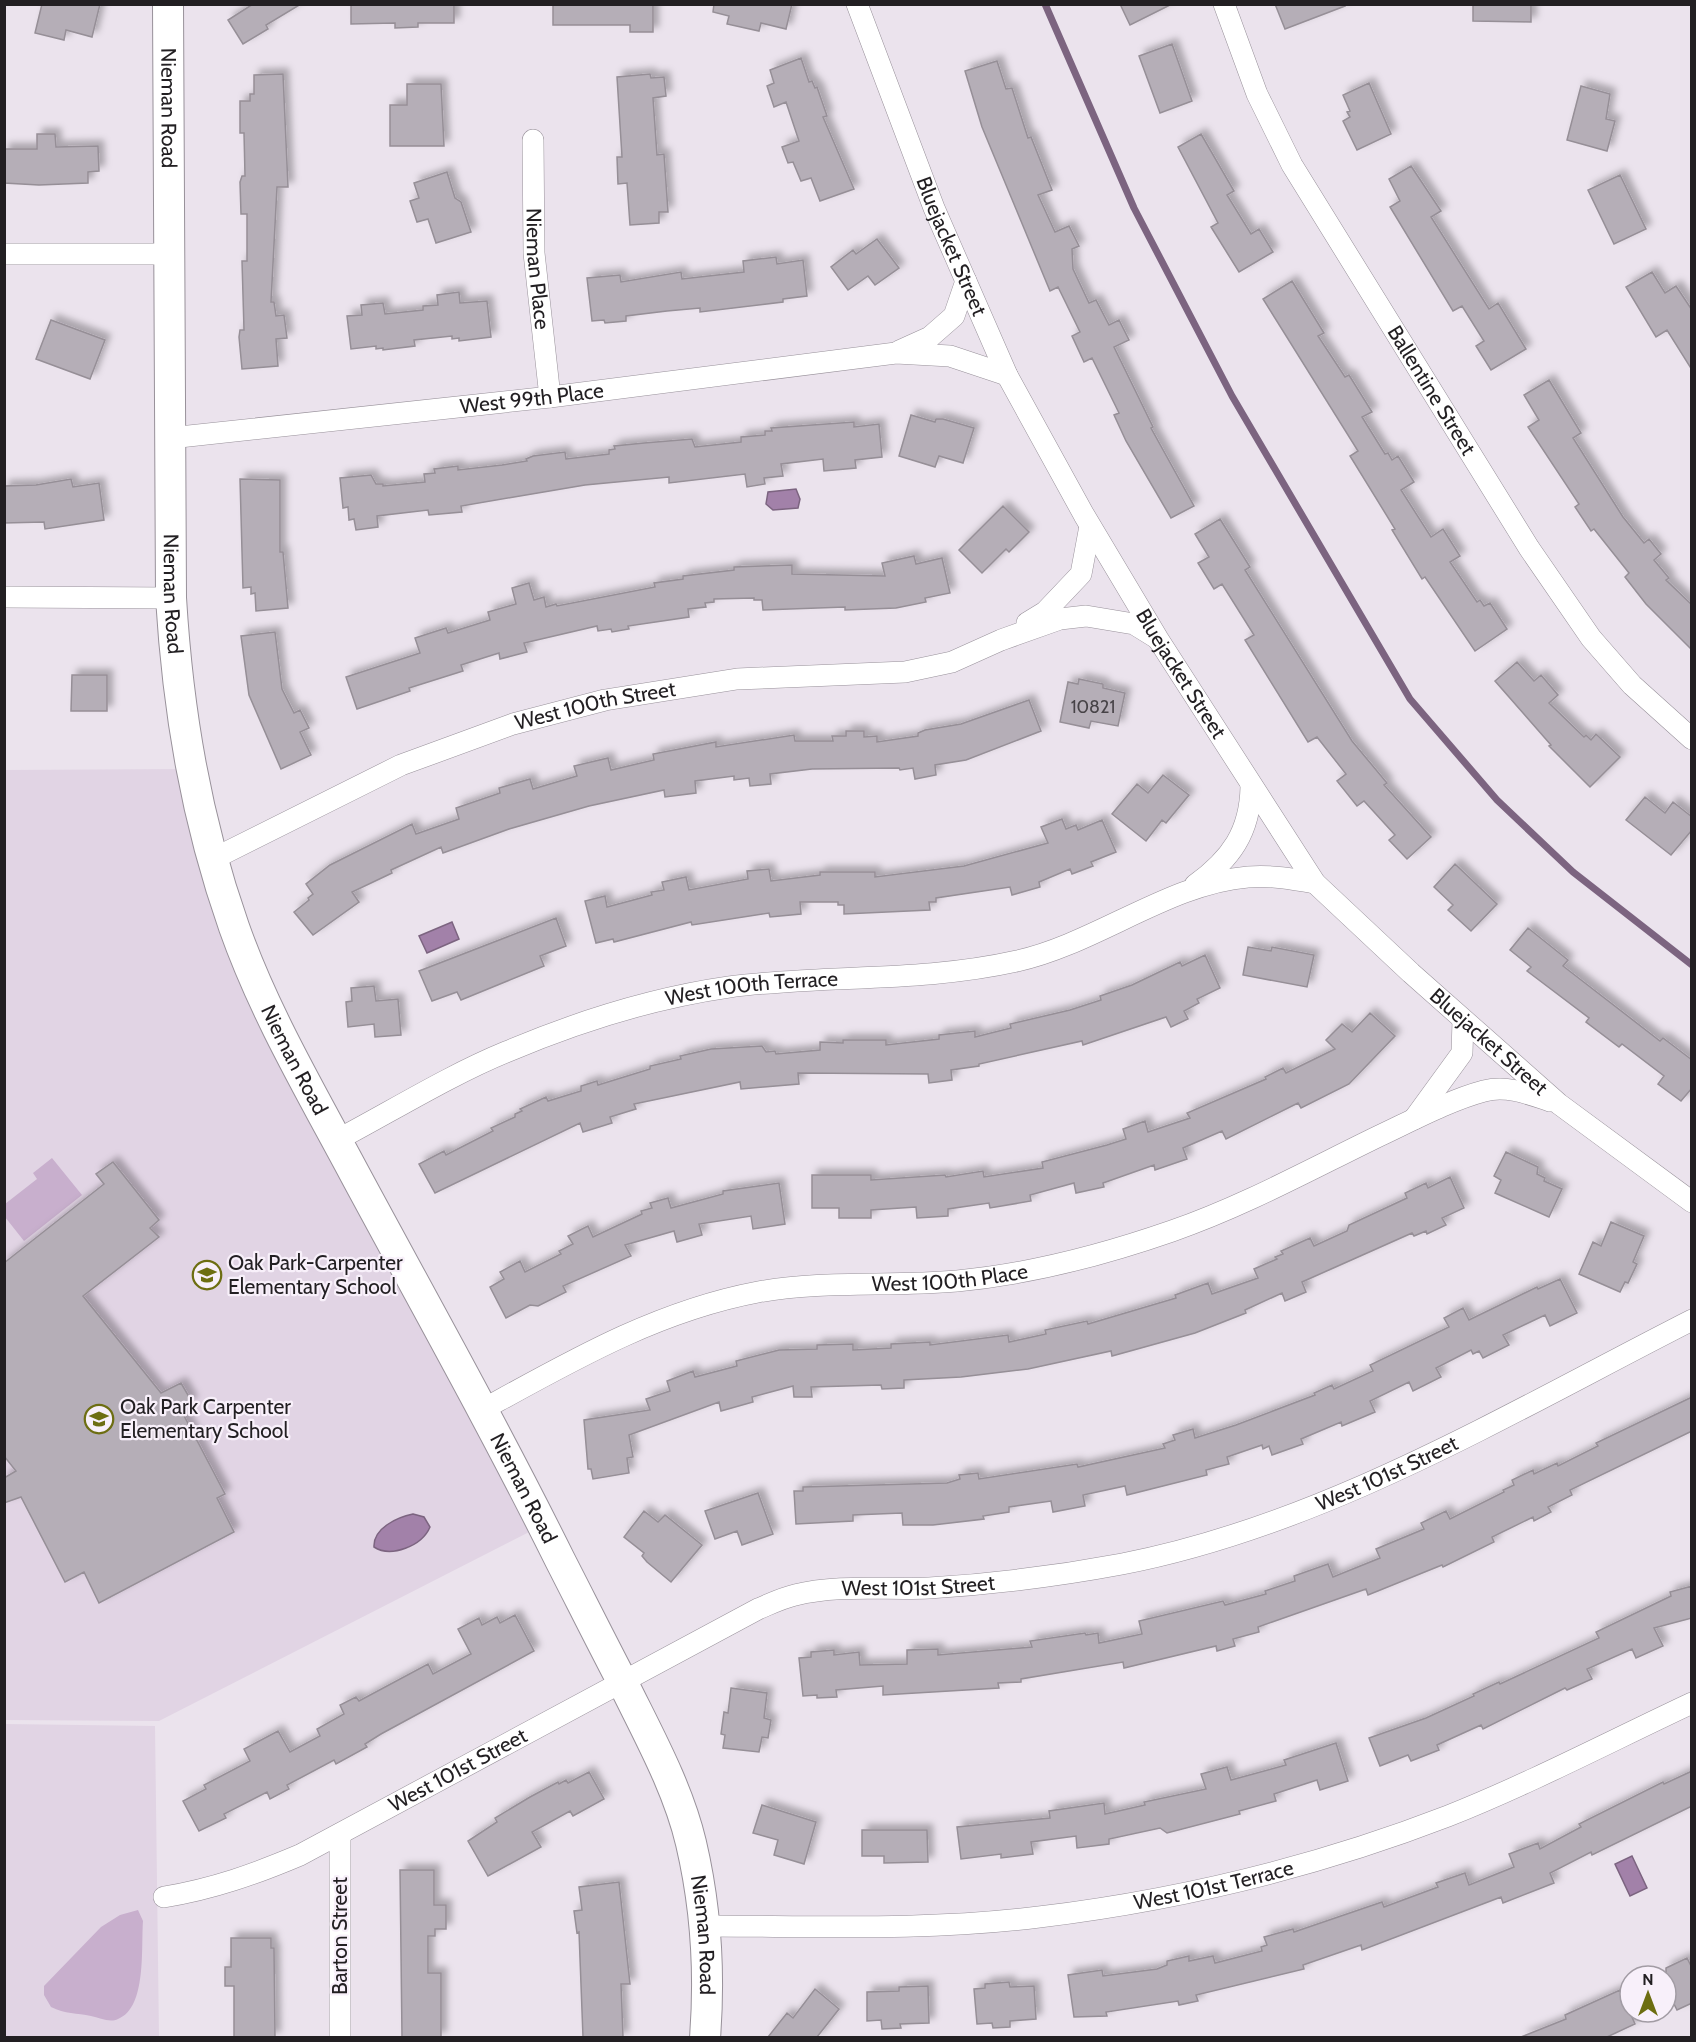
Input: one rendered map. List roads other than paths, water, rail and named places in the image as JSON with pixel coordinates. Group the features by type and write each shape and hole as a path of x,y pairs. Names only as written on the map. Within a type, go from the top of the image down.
{"street":[{"name":"Nieman Road","path":"168,4 171,598 176,676 187,752 213,859 235,929 272,1017 483,1410 653,1741 691,1843 704,1926 709,1987 705,2037"},
{"name":"Bluejacket Street","path":"857,4 934,208 1007,375 1090,526 1158,639 1251,787 1315,883 1463,1020 1559,1104 1692,1202"},
{"name":"Ballentine Street","path":"1224,4 1257,94 1292,165 1529,548 1591,638 1632,685 1692,739"},
{"name":"Nieman Place","path":"533,140 534,253 550,397"},
{"path":"4,254 169,254"},
{"name":"West 99th Place","path":"896,353 930,337 954,316 966,281"},
{"name":"West 99th Place","path":"170,438 550,397 896,353 950,356 1007,375"},
{"name":"West 100th Street","path":"1001,640 1045,612 1081,574 1090,526"},
{"path":"4,597 171,598"},
{"name":"West 100th Street","path":"213,859 401,765 513,724 605,699 714,682 791,675 905,672 952,662 1001,640 1060,619 1086,616 1134,624 1158,639"},
{"name":"West 100th Terrace","path":"1183,894 1212,873 1233,849 1251,814 1251,787"},
{"name":"West 100th Terrace","path":"337,1140 504,1053 579,1023 666,999 730,987 805,980 907,978 972,970 1055,951 1183,894 1226,880 1250,876 1286,877 1315,883"},
{"name":"West 100th Place","path":"1413,1120 1462,1053 1463,1020"},
{"name":"West 100th Place","path":"483,1410 640,1327 694,1307 760,1292 818,1286 957,1281 1036,1269 1119,1249 1218,1215 1413,1120 1485,1091 1514,1089 1559,1104"},
{"name":"West 101st Street","path":"164,1898 245,1879 340,1834 758,1609 795,1595 821,1591 929,1588 1026,1580 1124,1563 1233,1535 1306,1510 1392,1473 1692,1320"},
{"name":"West 101st Terrace","path":"704,1926 924,1926 1037,1918 1163,1899 1260,1878 1352,1851 1449,1815 1526,1782 1692,1703"},
{"name":"Barton Street","path":"340,1834 340,2037"}],"waterway":[{"path":"1045,4 1134,208 1232,396 1410,699 1497,800 1573,872 1692,965"}],"place":[{"name":"Oak Park-Carpenter Elementary School","path":"207,1275"},
{"name":"Oak Park Carpenter Elementary School","path":"99,1419"}]}
